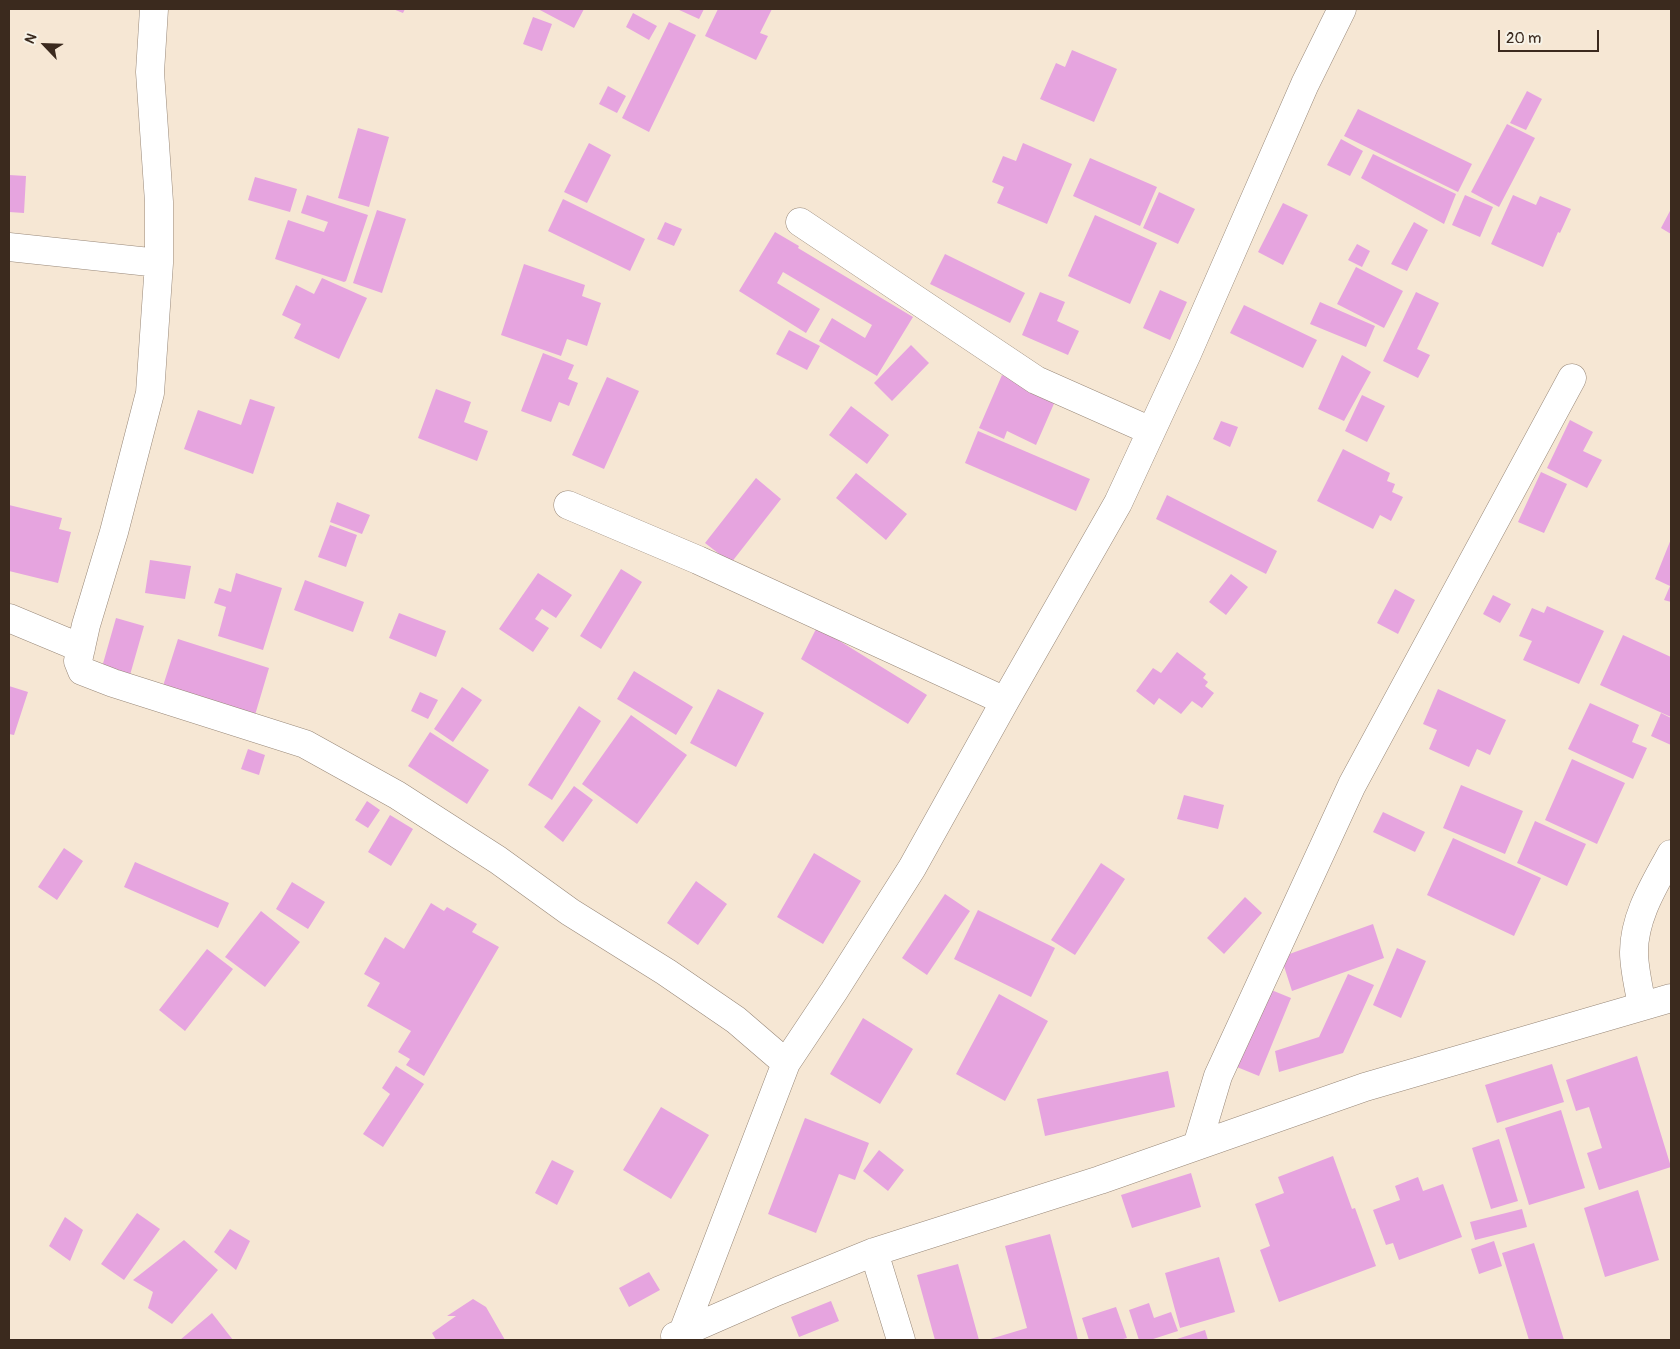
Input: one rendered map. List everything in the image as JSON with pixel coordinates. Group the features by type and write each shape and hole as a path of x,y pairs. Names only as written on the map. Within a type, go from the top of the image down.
{"street":[{"path":"154,9 150,72 159,202 159,263 150,392 114,532 81,648 78,661 82,671 113,683 305,744 398,795 498,860 570,912 666,972 736,1020 786,1063"},
{"path":"675,1336 786,1063 912,868 1004,701 1118,503 1187,354 1305,84 1342,9"},
{"path":"800,222 1036,380 1151,431"},
{"path":"9,247 159,263"},
{"path":"1197,1146 1218,1076 1352,786 1572,378"},
{"path":"568,505 698,560 1004,701"},
{"path":"9,618 81,648"},
{"path":"1642,1006 1634,951 1636,930 1650,892 1671,854"},
{"path":"675,1336 874,1252 1100,1180 1365,1088 1671,998"},
{"path":"874,1252 901,1340"}],"building":[{"path":"393,9 405,9 403,13"},
{"path":"538,9 584,9 574,28"},
{"path":"677,9 704,9 699,19"},
{"path":"718,9 772,9 760,33 768,36 756,60 705,36"},
{"path":"633,13 657,26 649,40 626,27"},
{"path":"533,17 552,24 542,51 523,44"},
{"path":"669,22 696,35 649,132 622,118"},
{"path":"1072,50 1117,69 1094,122 1040,99 1056,63 1065,67"},
{"path":"608,86 626,96 617,113 599,104"},
{"path":"1527,91 1542,99 1526,130 1510,123"},
{"path":"1358,109 1472,164 1458,192 1344,136"},
{"path":"1507,124 1535,138 1499,207 1471,192"},
{"path":"358,128 389,137 369,207 338,198"},
{"path":"1341,139 1363,151 1350,176 1327,165"},
{"path":"589,143 611,155 587,203 564,192"},
{"path":"1023,143 1072,164 1047,224 997,203 1004,187 992,182 1003,156 1016,161"},
{"path":"1373,154 1456,194 1444,224 1361,178"},
{"path":"1090,158 1157,187 1140,226 1073,196"},
{"path":"9,175 26,176 24,213 9,212"},
{"path":"255,177 297,189 290,212 248,200"},
{"path":"1159,192 1195,209 1178,244 1143,228"},
{"path":"307,195 368,215 346,281 344,282 275,259 288,220 324,232 328,222 301,213"},
{"path":"1465,195 1493,207 1480,237 1452,225"},
{"path":"1513,195 1536,205 1540,196 1571,209 1560,233 1558,232 1543,267 1491,244"},
{"path":"563,199 645,239 630,271 548,231"},
{"path":"1283,203 1308,215 1283,265 1258,252"},
{"path":"1671,209 1671,234 1661,228"},
{"path":"377,210 406,219 382,293 353,283"},
{"path":"1095,215 1157,243 1130,304 1068,276"},
{"path":"665,222 682,229 674,246 657,239"},
{"path":"1414,222 1428,230 1407,271 1391,264"},
{"path":"775,232 799,246 798,248 913,317 877,376 819,341 832,318 865,338 872,325 783,272 777,283 820,309 806,333 739,291"},
{"path":"1357,244 1370,251 1362,267 1348,260"},
{"path":"945,254 1025,293 1010,323 930,284"},
{"path":"524,264 585,285 582,296 601,303 587,346 567,339 561,356 501,335"},
{"path":"1356,267 1403,291 1384,328 1337,304"},
{"path":"322,278 367,298 339,359 294,338 301,324 282,315 296,285 314,294"},
{"path":"1160,290 1187,302 1170,340 1143,328"},
{"path":"1040,292 1065,302 1057,321 1079,331 1068,355 1022,335"},
{"path":"1416,292 1439,303 1417,349 1430,355 1418,378 1383,361"},
{"path":"1320,302 1375,326 1366,347 1310,324"},
{"path":"1244,305 1317,340 1303,368 1230,333"},
{"path":"789,330 820,346 807,370 776,354"},
{"path":"911,345 929,363 892,401 874,383"},
{"path":"543,353 574,365 568,379 578,383 569,406 559,402 551,422 521,411"},
{"path":"1342,355 1371,372 1344,421 1318,409"},
{"path":"1002,375 1056,399 1036,445 1007,431 1004,439 979,428"},
{"path":"607,377 639,391 604,469 572,455"},
{"path":"436,389 471,402 464,422 488,431 477,461 418,438"},
{"path":"1362,395 1385,406 1367,442 1345,431"},
{"path":"250,399 275,407 253,474 184,449 198,410 241,425"},
{"path":"851,406 889,435 867,464 829,435"},
{"path":"1570,420 1593,432 1583,451 1602,460 1587,488 1547,468"},
{"path":"1221,421 1238,427 1230,447 1213,439"},
{"path":"978,431 1090,479 1076,511 965,463"},
{"path":"1343,449 1390,473 1387,481 1395,484 1392,492 1403,497 1391,521 1380,515 1373,529 1317,501"},
{"path":"1541,472 1567,484 1544,533 1518,522"},
{"path":"856,473 907,514 886,540 836,498"},
{"path":"756,478 781,499 731,563 705,543"},
{"path":"1167,495 1277,551 1266,574 1156,519"},
{"path":"337,502 370,515 362,534 330,522"},
{"path":"9,505 62,518 59,529 71,532 58,583 9,571"},
{"path":"330,525 357,535 346,567 318,557"},
{"path":"1671,539 1671,602 1664,600 1670,586 1655,579"},
{"path":"150,560 191,566 185,599 145,593"},
{"path":"621,569 642,582 601,649 580,636"},
{"path":"236,573 282,588 263,650 218,636 226,607 214,603 219,588 231,592"},
{"path":"538,573 572,595 556,618 542,609 535,619 549,628 533,652 499,629"},
{"path":"1231,574 1248,587 1226,615 1209,602"},
{"path":"305,580 364,602 353,632 294,610"},
{"path":"1395,589 1415,600 1398,634 1377,623"},
{"path":"1493,595 1511,604 1500,623 1483,614"},
{"path":"1547,606 1604,631 1579,684 1523,660 1532,641 1519,636 1532,608 1544,613"},
{"path":"399,613 446,631 436,657 389,638"},
{"path":"116,618 144,626 130,675 102,667"},
{"path":"817,627 927,695 908,724 801,659"},
{"path":"1623,635 1671,657 1671,717 1600,685"},
{"path":"178,639 269,668 255,715 163,686"},
{"path":"1177,652 1206,674 1203,678 1208,682 1205,686 1214,693 1202,708 1192,701 1181,714 1159,698 1154,705 1136,691 1153,668 1161,673"},
{"path":"634,671 693,707 676,735 617,699"},
{"path":"9,686 28,692 14,735 9,734"},
{"path":"462,687 482,700 453,742 434,729"},
{"path":"718,689 764,713 736,767 690,743"},
{"path":"1438,689 1506,720 1490,755 1477,749 1469,767 1429,749 1437,730 1423,724"},
{"path":"420,692 438,700 428,719 411,711"},
{"path":"1590,703 1639,725 1632,742 1647,748 1633,779 1568,749"},
{"path":"579,706 601,721 552,800 528,785"},
{"path":"1661,713 1671,718 1671,745 1651,736"},
{"path":"631,715 687,755 637,824 582,784"},
{"path":"430,732 489,770 467,804 408,766"},
{"path":"248,749 265,755 259,775 241,769"},
{"path":"1572,759 1625,783 1597,844 1545,820"},
{"path":"1461,785 1523,811 1505,854 1443,828"},
{"path":"574,786 593,800 563,842 544,827"},
{"path":"1184,795 1224,805 1218,829 1177,819"},
{"path":"367,801 380,810 368,828 355,820"},
{"path":"1383,812 1425,832 1415,852 1373,832"},
{"path":"390,815 413,829 391,866 368,852"},
{"path":"1535,821 1586,844 1567,886 1517,863"},
{"path":"1453,838 1541,878 1514,936 1427,895"},
{"path":"64,848 83,861 57,900 38,887"},
{"path":"814,853 861,881 823,944 777,917"},
{"path":"135,862 229,903 218,928 124,887"},
{"path":"1101,863 1125,879 1075,955 1051,940"},
{"path":"696,881 727,904 698,945 667,923"},
{"path":"292,882 325,902 308,929 276,909"},
{"path":"945,894 970,911 927,975 902,958"},
{"path":"1245,897 1262,913 1224,954 1207,938"},
{"path":"431,903 444,911 447,907 477,924 472,932 499,947 424,1076 406,1065 410,1059 398,1052 411,1031 367,1006 380,983 364,974 385,937 404,949"},
{"path":"978,910 1055,948 1031,997 954,959"},
{"path":"261,911 300,942 265,987 225,957"},
{"path":"1373,924 1384,958 1292,991 1281,957"},
{"path":"1397,948 1426,961 1401,1018 1373,1005"},
{"path":"207,949 233,969 185,1031 159,1010"},
{"path":"1348,974 1374,985 1343,1053 1279,1072 1275,1051 1319,1037"},
{"path":"1264,987 1291,998 1259,1076 1232,1065"},
{"path":"999,994 1048,1021 1005,1101 956,1074"},
{"path":"863,1018 913,1049 880,1104 830,1074"},
{"path":"1637,1056 1671,1167 1599,1190 1587,1153 1602,1148 1589,1107 1576,1111 1566,1080"},
{"path":"1552,1064 1564,1102 1497,1123 1485,1085"},
{"path":"396,1066 424,1084 383,1147 363,1134 390,1094 382,1088"},
{"path":"1168,1071 1175,1107 1045,1136 1037,1099"},
{"path":"661,1107 709,1135 671,1199 623,1170"},
{"path":"1561,1110 1585,1188 1529,1205 1505,1128"},
{"path":"805,1118 869,1143 855,1180 839,1174 816,1233 768,1214"},
{"path":"1499,1139 1518,1201 1491,1209 1472,1148"},
{"path":"879,1150 904,1170 888,1191 863,1171"},
{"path":"1333,1156 1352,1209 1355,1208 1376,1266 1279,1302 1260,1250 1270,1246 1255,1204 1284,1193 1278,1177"},
{"path":"552,1160 574,1171 557,1205 535,1193"},
{"path":"1191,1173 1201,1207 1132,1228 1121,1195"},
{"path":"1418,1177 1423,1191 1443,1184 1462,1237 1399,1260 1393,1243 1386,1245 1373,1210 1400,1200 1395,1186"},
{"path":"1638,1190 1659,1260 1605,1277 1584,1208"},
{"path":"1522,1209 1527,1227 1475,1240 1470,1222"},
{"path":"137,1213 160,1229 124,1280 101,1264"},
{"path":"65,1217 83,1230 70,1261 49,1246"},
{"path":"230,1229 250,1241 236,1270 214,1252"},
{"path":"1050,1234 1078,1340 987,1340 1027,1328 1005,1246"},
{"path":"184,1240 218,1270 172,1324 148,1308 153,1292 133,1280"},
{"path":"1494,1241 1502,1266 1479,1274 1471,1249"},
{"path":"1534,1243 1564,1340 1529,1340 1502,1253"},
{"path":"1219,1257 1235,1312 1180,1328 1165,1273"},
{"path":"958,1264 979,1340 935,1340 917,1275"},
{"path":"649,1272 660,1290 629,1307 619,1288"},
{"path":"473,1299 486,1307 505,1340 436,1340 432,1333 456,1316 447,1316"},
{"path":"831,1301 839,1321 799,1337 791,1317"},
{"path":"1149,1303 1154,1318 1171,1312 1178,1331 1150,1340 1139,1340 1129,1310"},
{"path":"1116,1307 1127,1338 1119,1340 1089,1340 1082,1318"},
{"path":"212,1313 233,1340 180,1340"},
{"path":"1205,1330 1208,1340 1174,1340"}]}
